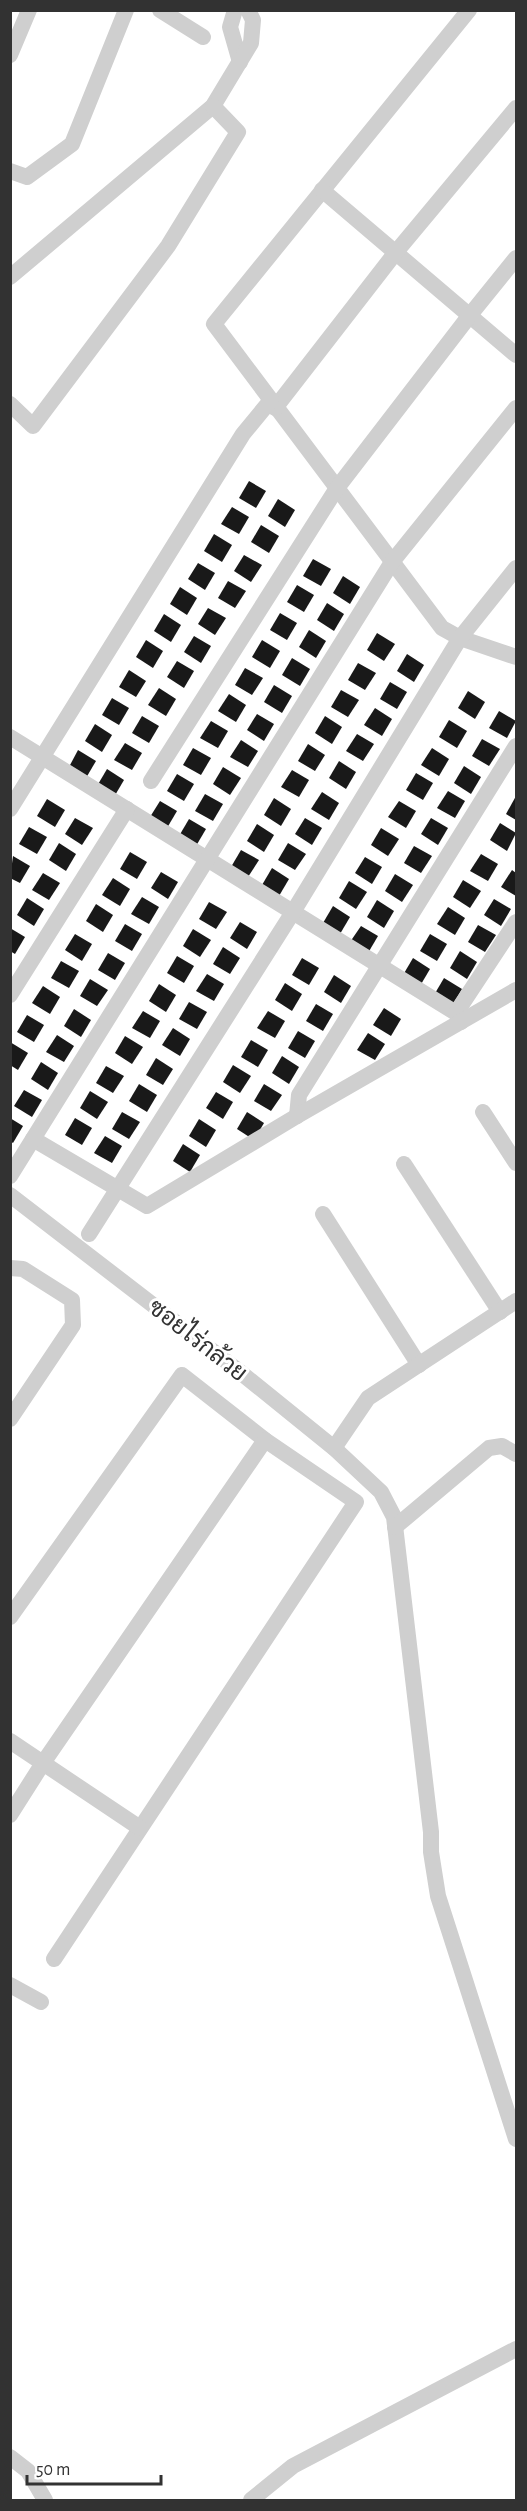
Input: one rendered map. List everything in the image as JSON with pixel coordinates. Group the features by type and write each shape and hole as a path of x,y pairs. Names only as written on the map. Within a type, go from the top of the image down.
{"street":[{"path":"10,56 29,10"},
{"path":"10,171 27,177 72,144 126,10"},
{"path":"160,10 202,37"},
{"path":"235,10 230,27 240,62"},
{"path":"10,277 213,106 251,43 253,20 248,10"},
{"path":"469,10 214,324 442,628 460,638 516,657"},
{"path":"10,404 33,426 168,246 238,132 213,106"},
{"path":"10,809 243,435 273,404 516,108"},
{"path":"322,190 516,355"},
{"path":"151,781 337,488 516,258"},
{"path":"10,1176 392,562 516,408"},
{"path":"89,1234 293,912 460,638 516,568"},
{"path":"10,737 379,965 458,1017"},
{"path":"297,1116 299,1095 516,746"},
{"path":"10,995 127,809"},
{"path":"458,1017 516,922"},
{"path":"33,1139 147,1206 458,1017 516,990"},
{"path":"483,1112 516,1163"},
{"path":"404,1164 500,1312"},
{"name":"ซอยไร่กล้วย","path":"10,1195 240,1372 334,1448 381,1492 394,1517 395,1527"},
{"path":"323,1214 419,1365"},
{"path":"10,1268 22,1269 72,1300 74,1325 10,1419"},
{"path":"334,1448 368,1398 516,1301"},
{"path":"10,1617 182,1375 265,1440 356,1502 54,1959"},
{"path":"10,1815 43,1763 265,1440"},
{"path":"516,1454 502,1446 489,1448 395,1527 438,1896 516,2139"},
{"path":"10,1741 140,1828"},
{"path":"10,1985 41,2002"},
{"path":"252,2500 293,2466 516,2349"},
{"path":"10,2457 27,2471 45,2500"}],"building":[{"path":"249,481 266,491 256,508 239,498"},
{"path":"278,499 295,510 285,527 268,516"},
{"path":"232,507 249,517 239,534 221,524"},
{"path":"261,525 279,536 269,553 251,542"},
{"path":"214,534 232,545 222,562 204,551"},
{"path":"244,555 262,565 251,582 234,571"},
{"path":"313,559 331,569 321,586 303,576"},
{"path":"198,563 215,573 205,590 188,579"},
{"path":"343,576 360,587 350,604 333,593"},
{"path":"228,581 246,591 235,608 218,598"},
{"path":"297,585 314,595 304,612 287,602"},
{"path":"180,587 197,598 187,615 170,604"},
{"path":"327,603 344,614 334,631 317,620"},
{"path":"208,608 226,618 215,635 198,624"},
{"path":"280,613 297,623 287,640 270,630"},
{"path":"164,614 181,625 171,642 154,631"},
{"path":"309,630 326,641 316,658 299,647"},
{"path":"377,633 395,644 384,661 367,650"},
{"path":"194,636 211,646 201,663 184,652"},
{"path":"146,640 163,651 153,668 136,657"},
{"path":"262,640 280,651 270,668 252,657"},
{"path":"407,654 424,665 414,682 397,671"},
{"path":"292,658 310,669 300,686 282,675"},
{"path":"177,661 194,671 184,688 167,677"},
{"path":"358,663 376,673 365,690 348,680"},
{"path":"245,668 263,678 252,695 235,685"},
{"path":"129,670 146,681 136,697 119,687"},
{"path":"390,682 407,692 397,709 380,699"},
{"path":"274,685 292,696 282,713 264,702"},
{"path":"159,688 176,699 166,716 148,705"},
{"path":"341,690 359,700 348,717 331,707"},
{"path":"468,691 485,702 475,719 458,708"},
{"path":"229,694 246,705 236,722 218,711"},
{"path":"112,698 129,708 119,725 102,715"},
{"path":"375,708 392,719 382,736 364,725"},
{"path":"499,711 516,721 507,738 489,728"},
{"path":"257,714 274,724 264,741 247,730"},
{"path":"142,716 159,726 149,743 132,733"},
{"path":"325,716 342,727 332,744 315,733"},
{"path":"449,720 467,731 457,748 439,737"},
{"path":"211,721 228,731 218,748 200,738"},
{"path":"95,724 112,735 102,752 85,741"},
{"path":"357,734 374,744 363,761 346,751"},
{"path":"482,739 500,749 489,766 472,756"},
{"path":"241,740 258,751 248,767 230,757"},
{"path":"125,743 142,753 132,770 114,760"},
{"path":"308,744 325,755 315,771 298,761"},
{"path":"193,748 211,758 201,775 183,765"},
{"path":"432,748 449,759 439,776 421,765"},
{"path":"78,750 96,761 86,778 69,767"},
{"path":"339,761 356,772 346,789 329,778"},
{"path":"464,766 481,777 471,794 454,783"},
{"path":"223,767 241,778 230,795 213,784"},
{"path":"107,769 124,780 114,797 97,786"},
{"path":"292,770 309,780 299,797 281,787"},
{"path":"416,773 433,783 423,800 406,790"},
{"path":"177,774 194,784 184,801 167,791"},
{"path":"448,791 465,801 455,818 437,808"},
{"path":"322,792 339,803 329,820 311,809"},
{"path":"205,794 223,804 213,821 195,811"},
{"path":"516,796 516,820 506,814"},
{"path":"274,798 291,809 281,826 264,815"},
{"path":"47,799 65,810 55,827 37,816"},
{"path":"160,801 177,811 167,828 150,817"},
{"path":"399,801 416,811 406,828 388,817"},
{"path":"75,818 93,828 82,845 65,834"},
{"path":"305,818 322,828 312,845 295,834"},
{"path":"431,818 448,828 438,845 421,834"},
{"path":"189,819 206,829 196,846 179,836"},
{"path":"500,823 516,833 507,851 490,840"},
{"path":"257,824 274,835 264,852 247,841"},
{"path":"29,827 47,837 37,854 19,844"},
{"path":"381,828 399,839 388,856 371,845"},
{"path":"59,843 76,854 66,871 49,860"},
{"path":"288,843 306,854 295,870 278,860"},
{"path":"414,846 432,856 421,873 404,863"},
{"path":"241,850 259,860 248,877 231,867"},
{"path":"130,852 147,862 137,879 120,869"},
{"path":"481,854 498,864 488,881 470,871"},
{"path":"13,856 30,866 20,883 10,878"},
{"path":"365,857 382,867 372,884 355,873"},
{"path":"272,868 289,879 279,896 262,885"},
{"path":"512,870 516,873 516,896 501,887"},
{"path":"161,872 178,882 168,899 151,888"},
{"path":"43,873 60,883 49,900 32,890"},
{"path":"395,874 413,885 402,902 385,891"},
{"path":"113,878 130,889 120,906 102,895"},
{"path":"463,880 481,891 470,908 453,897"},
{"path":"349,881 367,892 356,909 339,898"},
{"path":"142,897 159,907 149,924 131,914"},
{"path":"27,898 44,909 34,926 17,915"},
{"path":"494,899 511,909 501,926 484,915"},
{"path":"377,900 394,911 384,928 367,917"},
{"path":"209,902 227,912 216,929 199,919"},
{"path":"96,904 113,915 103,932 86,921"},
{"path":"333,906 350,917 340,934 323,923"},
{"path":"448,907 465,918 455,935 437,924"},
{"path":"240,922 257,932 247,949 230,938"},
{"path":"125,924 142,934 132,951 115,941"},
{"path":"478,925 496,935 485,952 468,942"},
{"path":"361,926 378,936 368,953 350,942"},
{"path":"10,928 25,937 15,954 10,951"},
{"path":"193,929 211,940 200,957 183,946"},
{"path":"75,934 92,944 82,961 65,950"},
{"path":"430,934 447,944 437,961 420,951"},
{"path":"223,947 240,958 230,974 213,964"},
{"path":"460,951 477,962 467,979 450,968"},
{"path":"108,953 125,963 115,980 98,970"},
{"path":"177,956 194,966 184,983 167,973"},
{"path":"302,958 319,968 309,985 292,975"},
{"path":"413,958 430,969 420,986 403,975"},
{"path":"61,961 79,971 69,988 51,978"},
{"path":"207,974 224,984 214,1001 196,991"},
{"path":"334,975 351,986 341,1003 324,992"},
{"path":"444,978 462,989 452,1006 434,995"},
{"path":"90,979 108,990 97,1006 80,996"},
{"path":"285,983 302,994 292,1011 275,1000"},
{"path":"159,984 176,995 166,1012 149,1001"},
{"path":"43,986 60,997 50,1014 32,1003"},
{"path":"189,1002 207,1012 197,1029 179,1019"},
{"path":"316,1004 333,1014 323,1031 306,1021"},
{"path":"384,1008 401,1019 391,1036 373,1025"},
{"path":"74,1009 91,1020 81,1037 64,1026"},
{"path":"143,1011 160,1021 150,1038 132,1028"},
{"path":"268,1011 285,1021 275,1038 257,1028"},
{"path":"27,1015 44,1025 34,1042 17,1032"},
{"path":"173,1028 190,1039 180,1056 162,1045"},
{"path":"298,1031 315,1041 305,1058 288,1048"},
{"path":"368,1033 385,1044 375,1060 357,1050"},
{"path":"57,1035 74,1046 64,1062 46,1052"},
{"path":"125,1036 143,1047 132,1064 115,1053"},
{"path":"251,1040 268,1050 258,1067 241,1057"},
{"path":"10,1042 28,1053 18,1070 10,1065"},
{"path":"282,1056 299,1067 289,1084 272,1073"},
{"path":"156,1058 173,1069 163,1085 146,1075"},
{"path":"41,1062 58,1073 48,1090 31,1079"},
{"path":"233,1065 251,1076 240,1093 223,1082"},
{"path":"106,1066 124,1076 113,1093 96,1083"},
{"path":"139,1084 157,1095 147,1112 129,1101"},
{"path":"264,1084 282,1095 271,1111 254,1101"},
{"path":"24,1090 42,1100 32,1117 14,1106"},
{"path":"90,1091 108,1102 97,1119 80,1108"},
{"path":"216,1092 233,1102 223,1119 206,1108"},
{"path":"122,1112 140,1122 129,1139 112,1129"},
{"path":"247,1112 264,1123 254,1140 237,1129"},
{"path":"10,1118 23,1126 13,1143 10,1141"},
{"path":"75,1118 92,1128 82,1145 65,1135"},
{"path":"199,1119 216,1130 206,1147 189,1136"},
{"path":"105,1136 122,1146 112,1163 94,1153"},
{"path":"183,1144 200,1155 190,1172 173,1161"}]}
